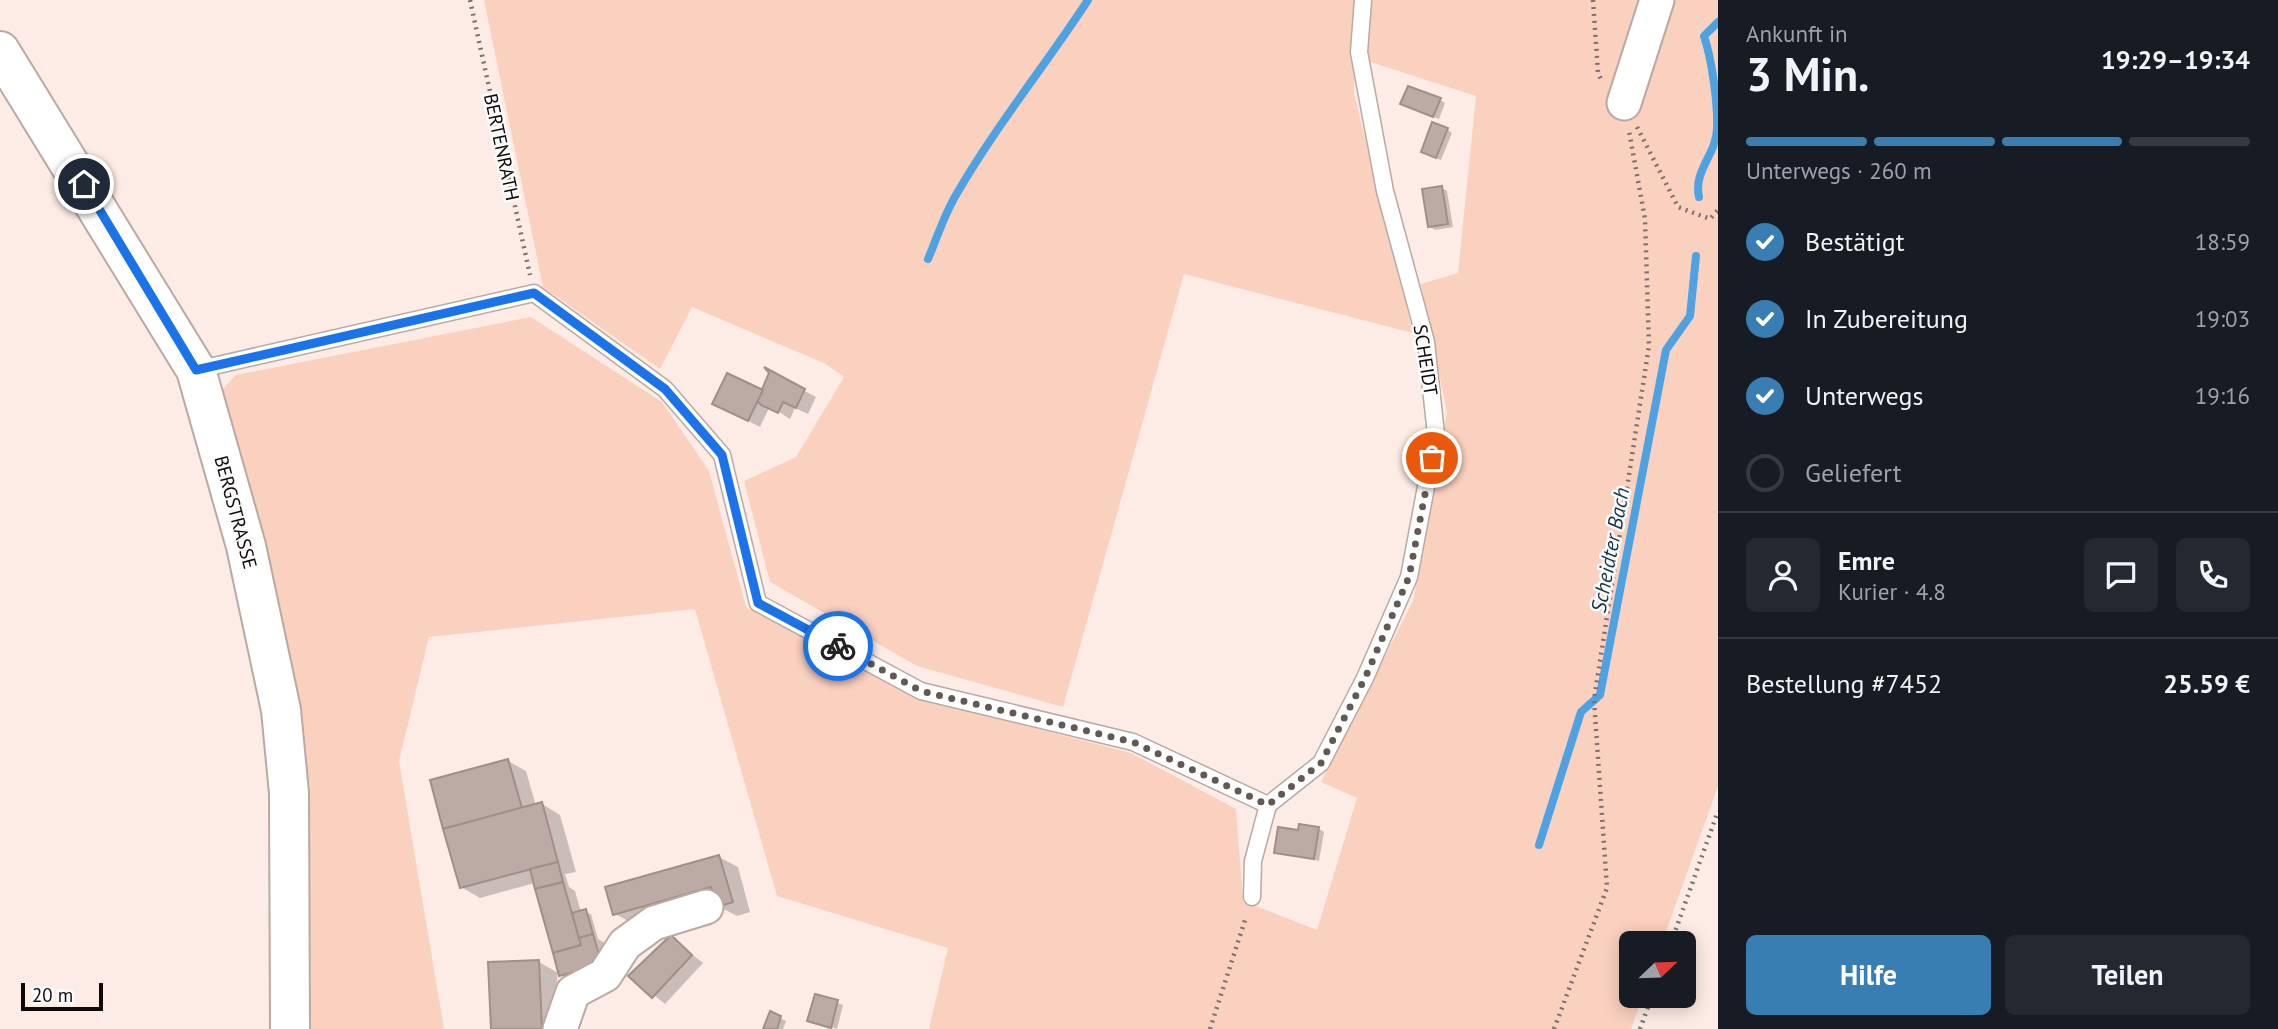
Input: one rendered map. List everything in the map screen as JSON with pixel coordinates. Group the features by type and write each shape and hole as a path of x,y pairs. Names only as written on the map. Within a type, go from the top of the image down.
{"street":[{"path":"1624,103 1657,0"},
{"name":"BERGSTRASSE","path":"0,51 196,370 246,546 281,710 289,793 289,1029"},
{"path":"560,1029 573,992 605,975 625,944 654,923 706,907"}],"lane":[{"name":"SCHEIDT","path":"1268,805 1321,763 1365,678 1409,577 1436,434 1426,342 1385,191 1359,51 1363,0"},
{"path":"196,370 534,293 665,389 722,455 758,603 921,691 1133,742 1268,805 1253,860 1252,897"}],"path":[{"name":"BERTENRATH","path":"470,0 534,293"},
{"path":"1593,0 1598,73 1614,97 1624,103 1678,207 1710,219 1718,210"},
{"path":"1554,1029 1606,888 1594,700 1649,346 1646,219 1624,103"},
{"path":"1675,931 1718,811"},
{"path":"1210,1029 1252,897"},
{"path":"1640,1029 1648,1008"}],"shaded area":[{"path":"484,0 1718,0 1718,786 1666,931 1619,931 1619,1008 1639,1008 1631,1029 929,1029 948,948 777,896 695,609 429,637 399,761 444,1029 308,1029 287,657 222,390 236,375 531,317 662,402 709,471 746,607 914,697 1131,753 1236,809 1243,901 1317,930 1357,798 1321,782 1413,601 1447,413 1421,284 1458,273 1476,96 1355,57 1354,93 1413,333 1184,274 1063,707 917,666 770,582 744,481 796,457 844,377 826,364 692,307 660,369 543,287"}],"building":[{"path":"1408,86 1441,98 1433,117 1400,104"},
{"path":"1432,122 1448,128 1436,158 1421,152"},
{"path":"1442,186 1448,224 1428,227 1422,189"},
{"path":"764,367 805,389 796,408 783,402 778,413 757,401 769,373"},
{"path":"727,373 763,390 748,421 712,404"},
{"path":"508,759 522,808 443,829 430,780"},
{"path":"542,802 558,862 460,888 443,829"},
{"path":"1299,824 1319,827 1314,859 1274,853 1278,827 1298,830"},
{"path":"719,855 733,902 717,907 711,887 613,915 605,887"},
{"path":"558,862 563,882 535,889 530,869"},
{"path":"563,882 581,945 553,953 535,889"},
{"path":"586,909 593,934 579,938 572,913"},
{"path":"593,934 602,965 559,976 553,953 581,945 579,938"},
{"path":"671,935 692,955 652,998 628,976"},
{"path":"539,960 542,1029 491,1029 488,962"},
{"path":"815,994 838,1000 831,1028 807,1021"},
{"path":"770,1011 781,1016 777,1029 763,1029"}],"waterway":[{"path":"928,259 948,210 971,170 1088,0"},
{"name":"Scheidter Bach","path":"1699,197 1699,179 1713,147 1717,129 1714,82 1704,36 1718,22"},
{"name":"Scheidter Bach","path":"1539,845 1581,712 1600,695 1666,350 1690,316 1696,256"}],"way so far":[{"path":"838,646 921,691 1133,742 1268,805 1321,763 1365,678 1409,577 1432,458"}],"route":[{"path":"84,184 196,370 534,293 665,389 722,455 758,603 838,646"}]}
